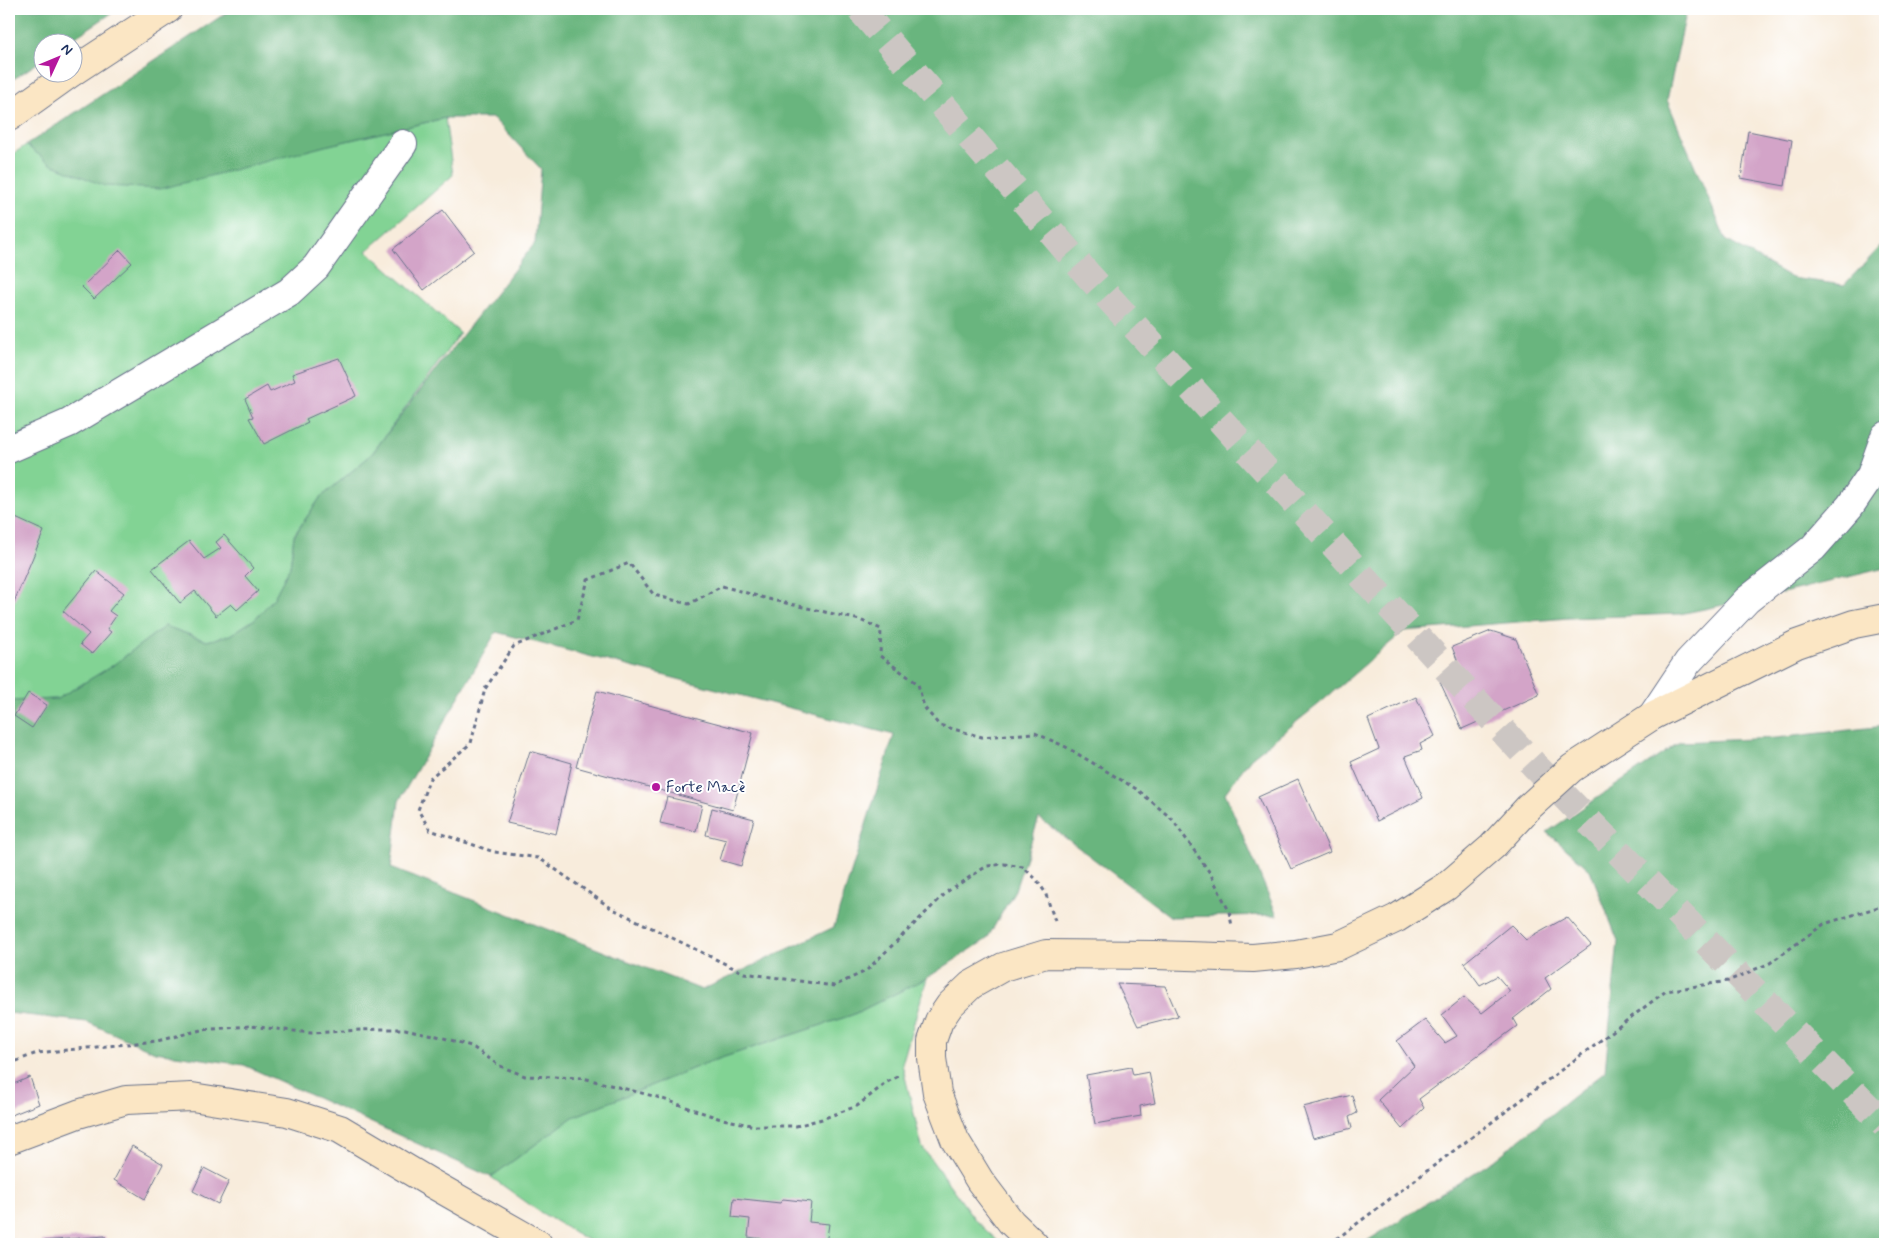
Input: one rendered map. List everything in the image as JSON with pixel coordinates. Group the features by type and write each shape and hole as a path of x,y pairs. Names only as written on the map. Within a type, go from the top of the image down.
{"street":[{"path":"82,65 168,9"},
{"path":"9,117 58,82"},
{"path":"9,449 69,423 289,292 316,267 403,144"},
{"path":"1652,716 1688,662 1747,600 1813,548 1850,506 1871,475 1885,436"},
{"path":"1034,1244 1011,1222 980,1181 955,1140 938,1093 932,1058 932,1041 939,1021 950,1005 971,985 1003,967 1046,954 1253,958 1296,954 1338,946 1397,918 1447,886 1492,847 1529,807 1572,768 1652,716 1797,644 1854,624 1885,618"},
{"path":"9,1140 78,1114 126,1100 192,1097 288,1112 340,1129 538,1244"}],"path":[{"path":"1062,953 1058,931 1048,900 1036,879 1023,867 1004,864 987,866 948,891 866,971 834,986 744,972 611,908 539,858 494,852 430,830 418,810 430,778 471,743 485,688 514,646 577,620 588,580 629,563 654,595 689,604 722,586 768,599 860,620 881,629 880,656 918,684 924,707 939,725 982,737 1034,733 1066,747 1138,790 1172,819 1210,873 1229,911 1238,958"},
{"path":"1330,1244 1666,991 1728,981 1770,963 1824,924 1885,905"},
{"path":"9,1064 37,1053 157,1041 201,1030 250,1026 311,1033 405,1029 471,1046 500,1066 525,1076 583,1078 657,1097 718,1118 755,1126 796,1126 822,1120 857,1106 887,1082 932,1058"}],"green space":[{"path":"9,9 118,9 82,33 32,32 32,67 9,82"},
{"path":"232,9 1687,9 1667,100 1726,240 1792,278 1844,285 1885,242 1885,568 1787,592 1680,614 1569,618 1404,631 1319,704 1251,758 1225,793 1277,915 1171,917 1039,818 1015,890 987,939 927,978 852,1015 709,1062 573,1117 491,1177 244,1065 155,1052 87,1022 9,1013 9,701 57,699 112,666 165,626 207,641 230,635 255,619 274,598 290,567 294,536 320,498 371,455 535,243 541,169 493,118 445,118 329,145 160,189 105,186 51,164 26,145","holes":["496,632 894,735 834,927 702,990 391,868 399,801"]},
{"path":"445,118 453,175 367,251 460,333 371,455 320,498 294,535 290,567 274,598 255,619 230,635 207,641 165,626 112,666 57,699 9,701 9,157 26,145 51,164 329,145"},
{"path":"1885,726 1885,1244 1362,1244 1493,1161 1605,1071 1618,941 1590,870 1547,832 1680,742 1776,738"},
{"path":"927,978 902,1064 922,1147 976,1221 1001,1244 594,1244 540,1212 491,1177 573,1117 709,1062 852,1015"}],"building":[{"path":"1748,131 1792,140 1785,186 1741,178"},
{"path":"443,210 474,251 424,290 393,249"},
{"path":"120,250 132,263 94,299 82,287"},
{"path":"339,358 356,396 306,419 308,422 264,444 249,418 253,417 245,399 267,386 270,392 295,381 292,374"},
{"path":"9,515 44,531 11,609 9,609"},
{"path":"224,535 253,568 245,576 258,591 237,610 231,604 216,616 195,591 180,603 152,569 189,541 204,559 221,548 216,542"},
{"path":"96,571 124,593 109,611 116,616 107,629 111,632 92,654 80,644 89,634 63,611"},
{"path":"1491,631 1516,639 1539,695 1462,729 1440,682 1462,672 1452,647"},
{"path":"597,691 753,733 733,810 576,767"},
{"path":"28,693 47,705 32,728 14,716"},
{"path":"1416,697 1435,736 1420,744 1422,750 1405,756 1423,798 1377,821 1351,762 1379,749 1368,719"},
{"path":"530,751 572,763 556,834 507,823"},
{"path":"1298,779 1330,852 1291,869 1258,797"},
{"path":"667,797 702,805 696,831 660,823"},
{"path":"712,808 754,819 741,866 720,860 726,840 706,835"},
{"path":"1567,917 1591,945 1545,978 1551,989 1513,1019 1517,1026 1419,1099 1424,1108 1402,1129 1378,1100 1414,1066 1397,1041 1425,1020 1445,1043 1457,1036 1442,1015 1464,997 1482,1013 1510,991 1497,976 1480,985 1464,963 1511,925 1526,940"},
{"path":"1117,984 1165,986 1178,1016 1138,1026"},
{"path":"1131,1067 1133,1075 1149,1072 1155,1103 1140,1106 1141,1116 1095,1124 1086,1075"},
{"path":"30,1077 39,1104 9,1116 9,1086"},
{"path":"1352,1095 1357,1113 1349,1117 1352,1128 1313,1138 1303,1107"},
{"path":"132,1146 163,1164 145,1199 114,1180"},
{"path":"204,1168 229,1181 218,1204 193,1191"},
{"path":"734,1198 780,1203 783,1199 811,1202 809,1222 829,1224 826,1244 764,1244 761,1239 748,1237 750,1219 732,1217"},
{"path":"105,1236 106,1244 42,1244 42,1241"}],"tunnel":[{"path":"860,9 1088,275 1536,767 1885,1125"}],"place":[{"name":"Forte Macè","path":"656,787"}]}
